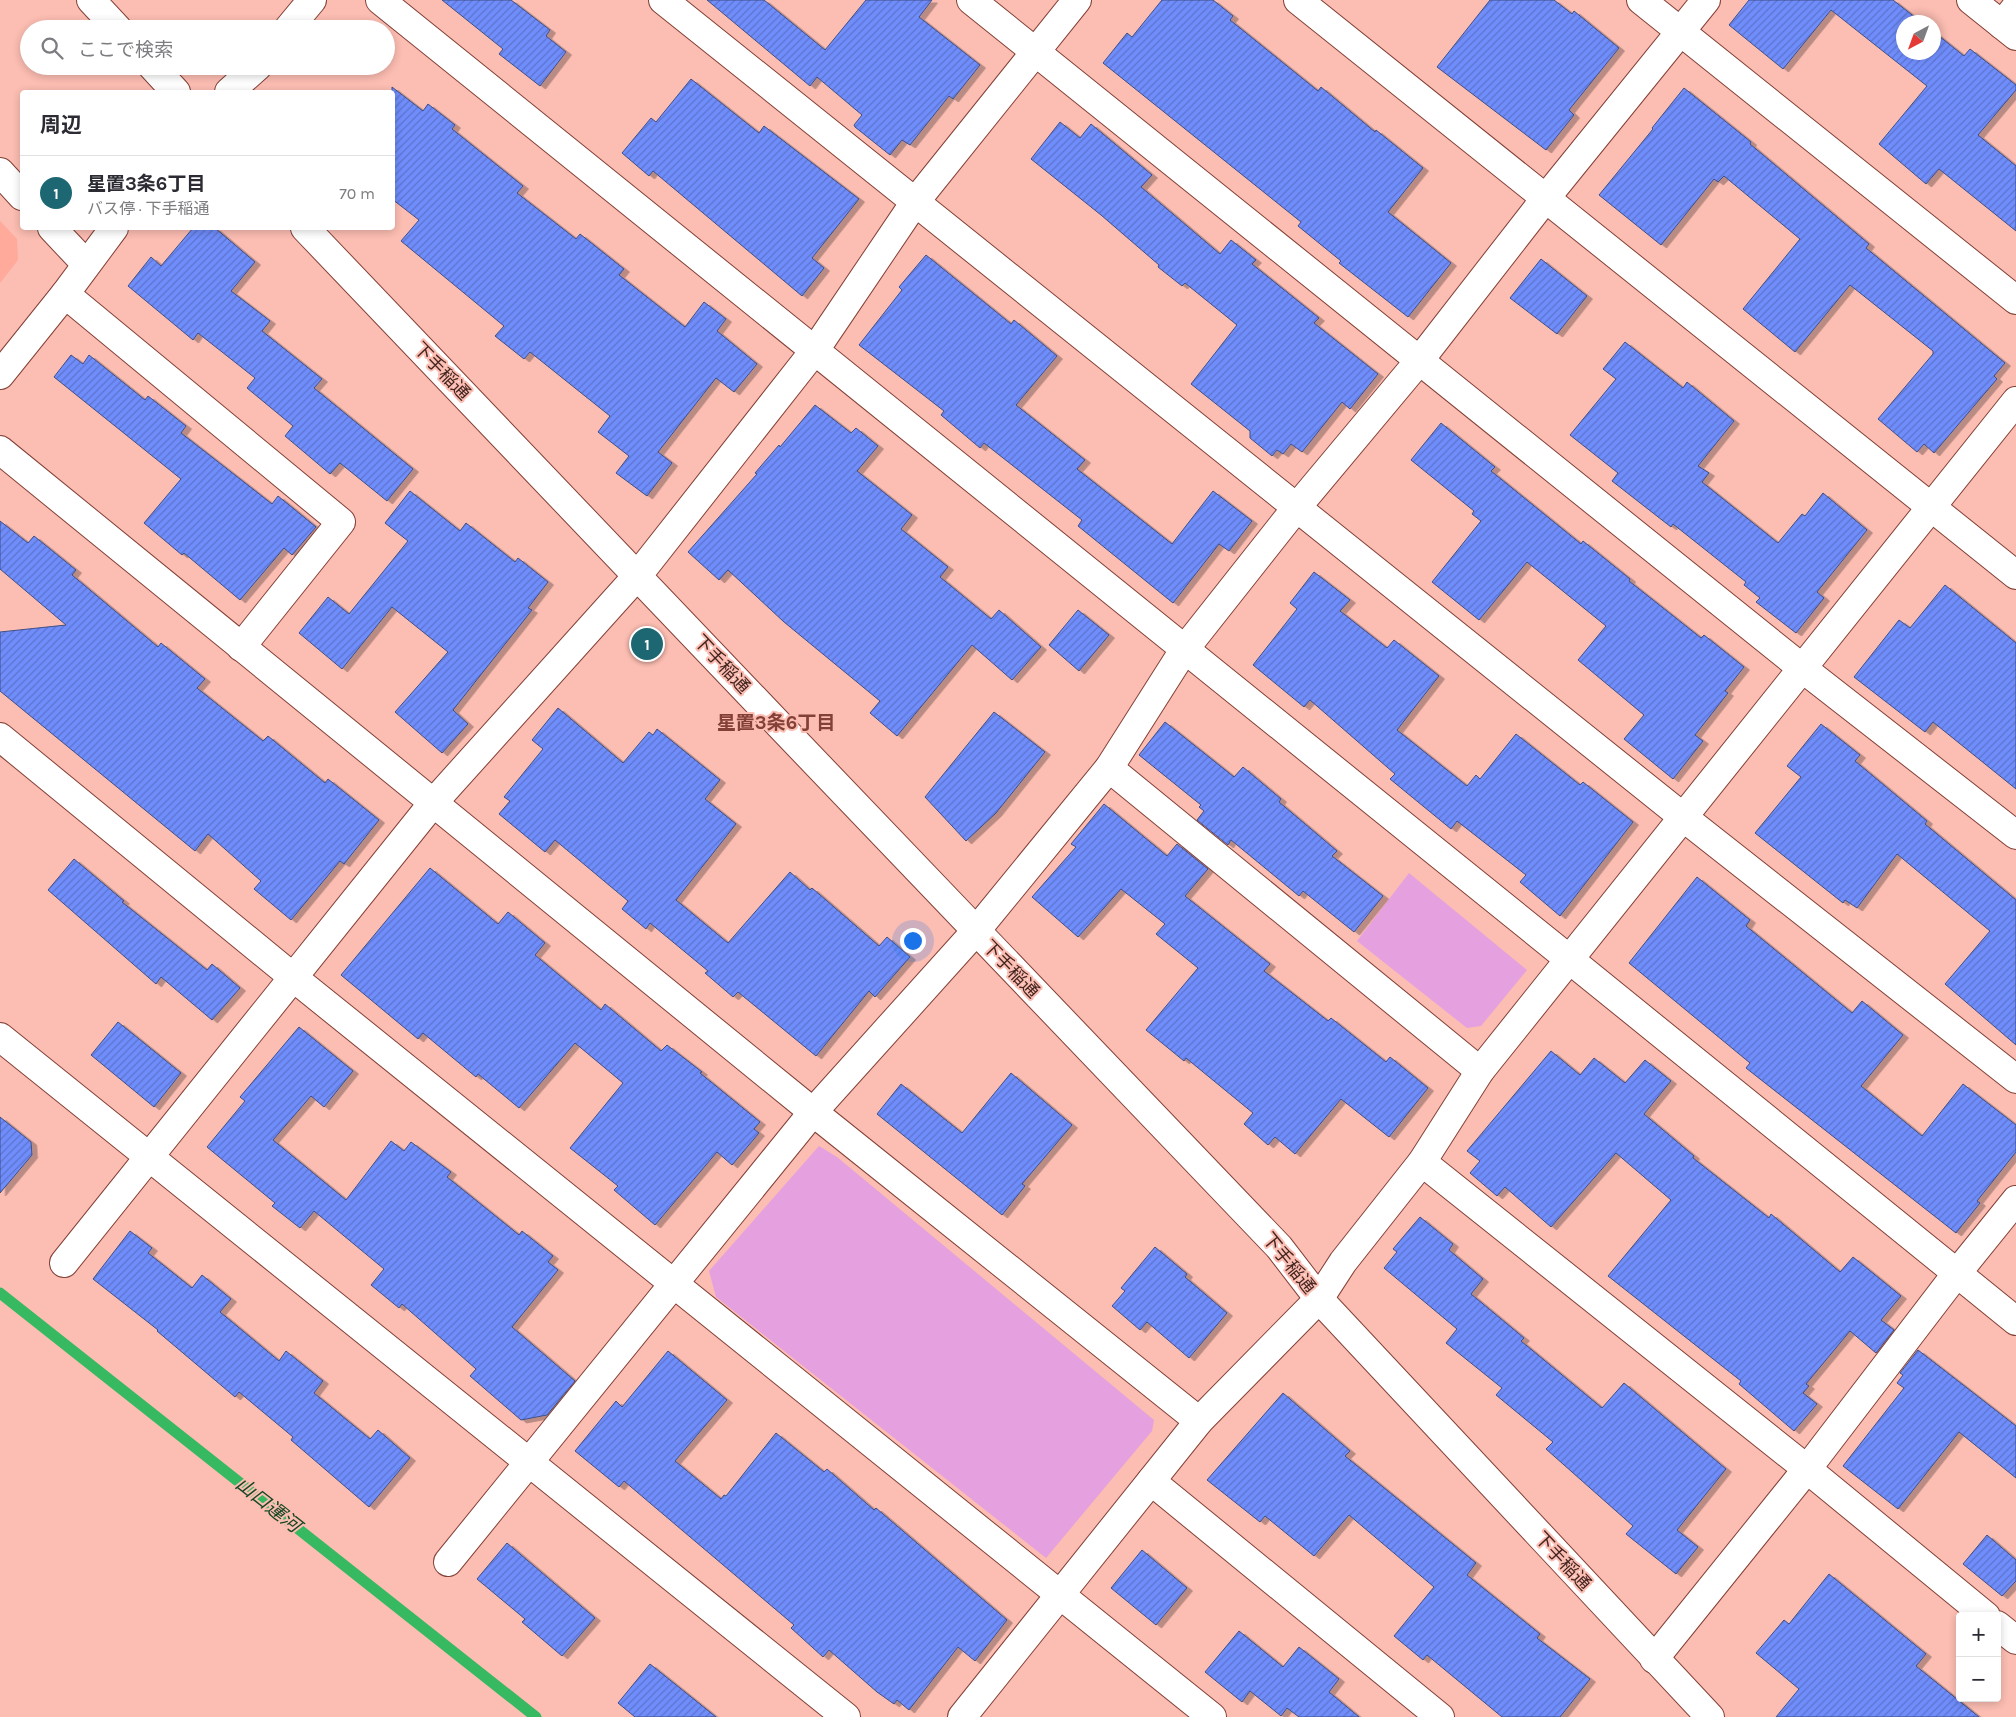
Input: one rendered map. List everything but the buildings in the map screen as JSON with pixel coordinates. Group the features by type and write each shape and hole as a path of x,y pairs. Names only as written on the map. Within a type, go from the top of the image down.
{"street":[{"path":"91,0 110,20"},
{"path":"295,20 312,0"},
{"path":"380,0 2016,1321"},
{"path":"663,0 1683,817 2016,1080"},
{"path":"971,0 1802,668 2016,835"},
{"path":"64,1263 434,803 638,575 815,350 915,202 1077,0"},
{"path":"1298,0 2016,576"},
{"path":"1641,0 2016,300"},
{"path":"448,1562 813,1112 975,932 1109,768 1184,650 1296,507 1419,361 1545,199 1706,0"},
{"path":"1971,0 2011,23"},
{"path":"160,75 174,90"},
{"path":"231,90 248,75"},
{"path":"0,172 20,194"},
{"path":"54,230 86,264"},
{"path":"0,375 66,294 112,230"},
{"name":"下手稲通","path":"307,230 638,575 975,932 1279,1247 1319,1299 1710,1717"},
{"path":"66,294 341,522 241,647"},
{"path":"962,1717 1199,1421 1319,1299 1343,1262 1422,1162 1480,1071 2016,401"},
{"path":"0,450 813,1112 1199,1421"},
{"path":"0,737 294,978 1212,1717"},
{"path":"1109,768 1480,1071"},
{"path":"0,1037 846,1717"},
{"path":"1422,1162 1807,1469 1981,1612"},
{"path":"1654,1659 1807,1469 1957,1273 2016,1200"},
{"path":"1151,1481 1440,1717"},
{"path":"2001,1628 2016,1640"}],"shaded area":[{"path":"0,221 17,239 18,260 0,283"},
{"path":"1409,873 1527,970 1481,1026 1467,1028 1357,941"},
{"path":"819,1146 837,1157 1154,1420 1152,1431 1046,1558 716,1297 709,1271"}],"waterway":[{"name":"山口運河","path":"0,1293 536,1717"}],"place":[{"name":"星置3条6丁目","path":"647,644"}],"district":[{"name":"星置3条6丁目","path":"776,723"}]}
